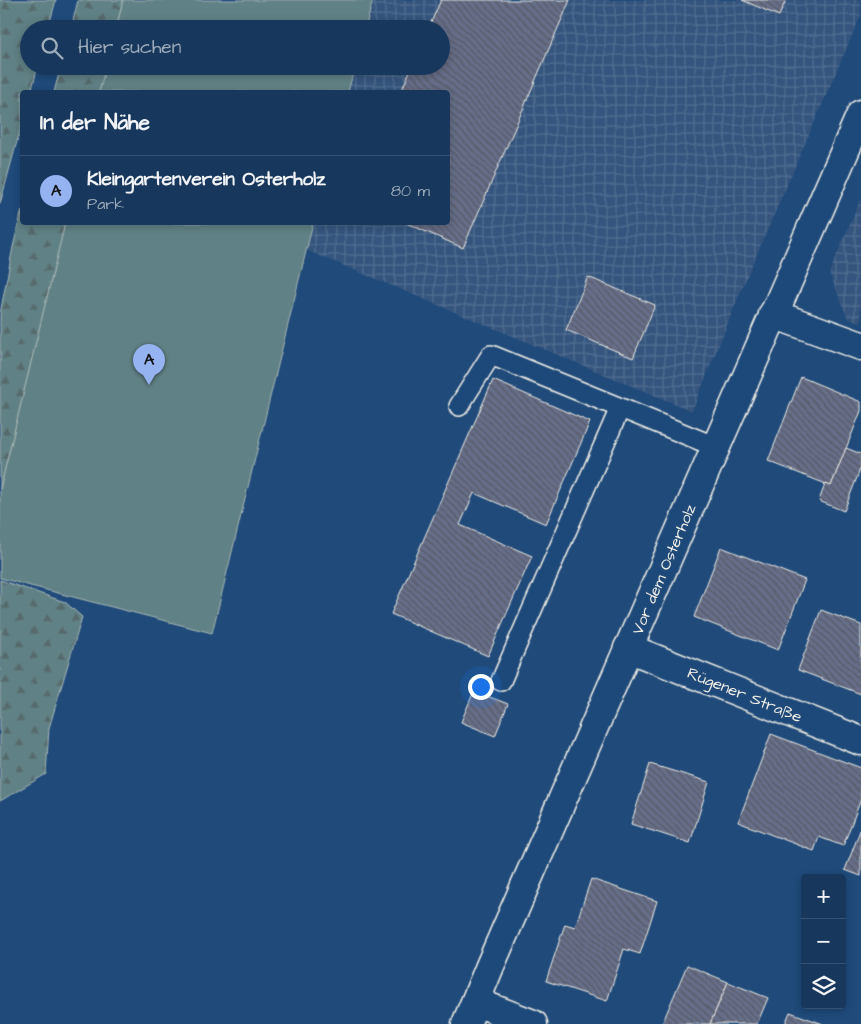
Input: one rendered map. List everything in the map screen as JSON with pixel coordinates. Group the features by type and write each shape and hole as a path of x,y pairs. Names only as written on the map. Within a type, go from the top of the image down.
{"street":[{"name":"Vor dem Osterholz","path":"471,1013 861,114"},
{"path":"773,314 861,346"},
{"name":"Rügener Straße","path":"628,648 861,741"},
{"path":"471,1013 534,1024"}],"lane":[{"path":"459,406 490,355 716,447"},
{"path":"501,681 620,408"}],"shaded area":[{"path":"373,0 861,0 861,15 743,286 692,411 306,250 312,225 450,225 450,90 349,90 353,75 450,75 450,20 367,20"},
{"path":"861,198 861,323 848,318 829,273"}],"green space":[{"path":"0,0 56,0 50,20 20,20 20,75 36,75 32,90 20,90 20,130 0,204"},
{"path":"78,0 123,0 118,20 73,20"},
{"path":"123,0 373,0 367,20 118,20"},
{"path":"59,75 104,75 100,90 55,90"},
{"path":"104,75 353,75 349,90 100,90"},
{"path":"20,218 20,225 65,225 0,489 0,314"},
{"path":"65,225 313,225 212,633 0,578 0,489"},
{"path":"0,580 65,602 82,617 49,728 46,774 0,801"}],"building":[{"path":"441,0 570,0 463,248 411,225 450,225 450,90 402,90 408,75 450,75 450,20 432,20"},
{"path":"742,0 786,0 779,16"},
{"path":"588,277 655,305 633,358 566,330"},
{"path":"801,377 861,402 861,411 831,486 768,461"},
{"path":"493,380 590,422 546,524 474,493 460,525 532,556 488,656 391,614"},
{"path":"846,448 861,454 861,467 844,511 819,501 825,484 831,486"},
{"path":"721,547 805,580 778,650 694,617"},
{"path":"821,610 861,625 861,694 798,670"},
{"path":"474,691 508,704 495,736 461,722"},
{"path":"771,734 861,768 861,799 843,846 819,837 814,851 738,822"},
{"path":"650,764 709,782 690,843 631,824"},
{"path":"861,828 861,876 845,870"},
{"path":"591,879 657,901 640,954 624,949 607,1001 546,981 565,924 575,927"},
{"path":"687,965 728,982 710,1024 662,1024"},
{"path":"728,982 768,998 757,1024 710,1024"},
{"path":"790,1012 823,1024 785,1024"}],"place":[{"name":"Kleingartenverein Osterholz","path":"149,385"}]}
